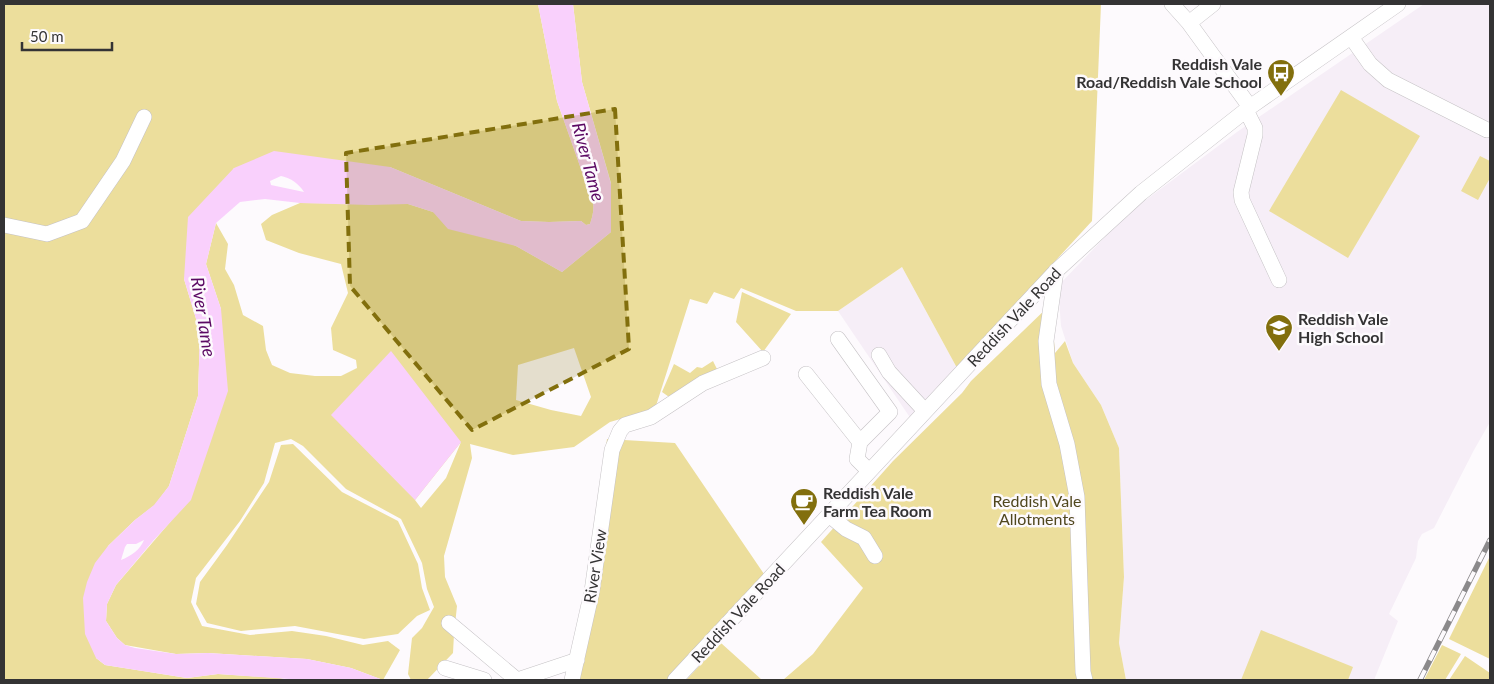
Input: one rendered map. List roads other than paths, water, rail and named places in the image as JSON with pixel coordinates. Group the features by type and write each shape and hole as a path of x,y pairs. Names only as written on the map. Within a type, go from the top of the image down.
{"street":[{"path":"1172,4 1189,23 1248,108 1255,128 1255,135 1241,192 1242,200 1278,280"},
{"path":"1189,23 1214,4"},
{"name":"Reddish Vale Road","path":"676,680 1056,271 1141,193 1248,108 1398,4"},
{"path":"1351,37 1370,64 1388,80 1487,130"},
{"path":"4,225 47,234 82,221 123,161 144,117"},
{"path":"1056,271 1046,340 1049,384 1067,444 1077,496 1080,605 1085,680"},
{"path":"838,339 890,412 860,442 857,459 869,471"},
{"path":"879,354 889,372 925,410"},
{"name":"River View","path":"572,680 592,590 612,450 620,431 625,426 651,417 703,383 763,358"},
{"path":"806,374 860,442"},
{"path":"829,514 846,529 864,538 875,556"},
{"path":"449,623 517,680 576,660"},
{"path":"445,668 484,680"}],"water":[{"name":"River Tame","path":"538,4 573,4 582,82 611,184 611,232 562,272 516,246 448,229 433,212 408,204 300,203 265,199 240,202 216,223 206,264 221,309 228,391 191,500 116,585 107,604 106,621 117,638 125,645 135,648 176,654 208,653 307,659 351,668 383,680 303,680 218,674 187,678 105,665 96,658 85,634 83,598 87,582 95,563 108,546 154,505 169,486 198,396 200,332 184,279 188,217 234,168 274,151 390,167 521,221 581,221 586,225 590,224 593,214 592,195 587,186 557,101","holes":["281,176 300,186 304,192 271,185 270,181","144,540 135,552 121,560 127,544 136,544"]},
{"path":"391,351 461,442 415,500 331,415"}],"railway":[{"path":"1420,680 1490,540"}],"place":[{"name":"Reddish Vale Road/Reddish Vale School","path":"1281,97"},
{"name":"Reddish Vale High School","path":"1279,352"},
{"name":"Reddish Vale Farm Tea Room","path":"804,526"}],"park label":[{"name":"Reddish Vale Allotments","path":"1037,510"}]}
